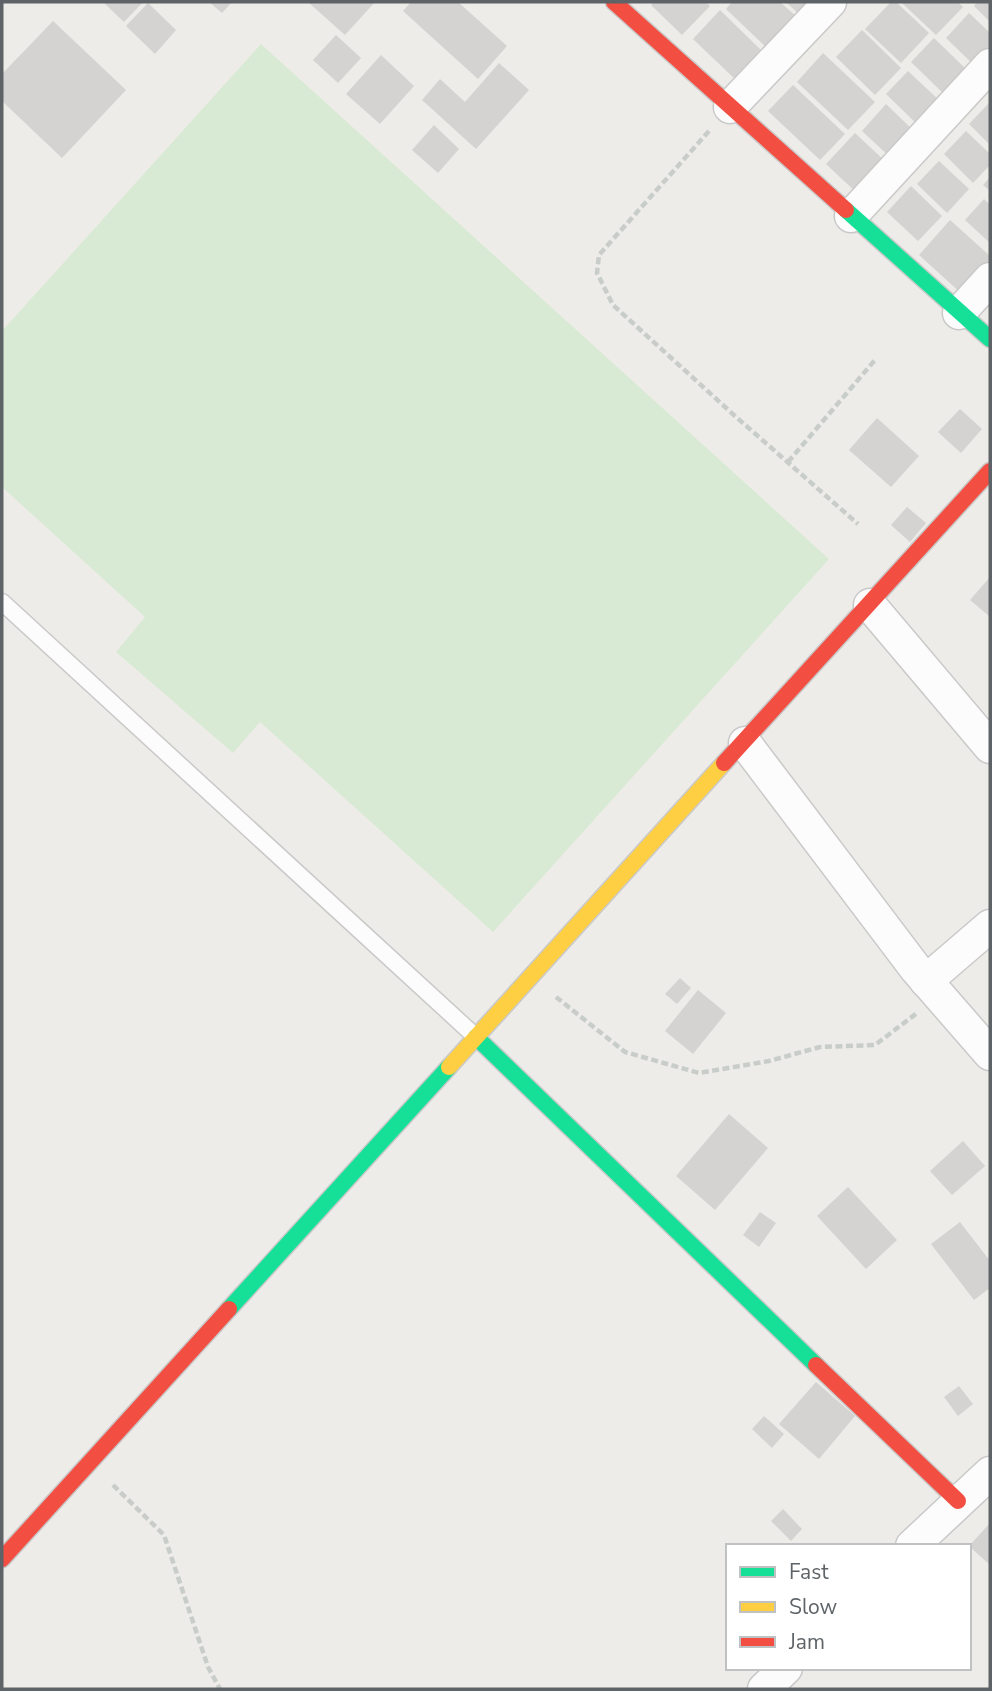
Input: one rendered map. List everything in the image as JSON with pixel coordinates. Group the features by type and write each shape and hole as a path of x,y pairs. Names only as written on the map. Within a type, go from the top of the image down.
{"street":[{"path":"614,2 990,339"},
{"path":"730,107 830,2"},
{"path":"852,216 990,65"},
{"path":"959,313 990,279"},
{"path":"2,1559 990,471"},
{"path":"870,606 990,747"},
{"path":"744,743 933,988 990,1054"},
{"path":"933,988 990,926"},
{"path":"475,1037 958,1501"},
{"path":"914,1544 990,1473"},
{"path":"764,1689 784,1670"}],"lane":[{"path":"2,601 475,1037"}],"path":[{"path":"730,107 599,255 597,273 613,305 858,524"},
{"path":"788,462 876,360"},
{"path":"531,976 625,1052 699,1073 769,1061 820,1047 875,1045 933,988"},
{"path":"90,1463 164,1535 208,1667 220,1689"}],"green space":[{"path":"261,44 829,559 493,932 260,722 233,753 116,652 145,617 2,487 2,331"}],"building":[{"path":"103,2 143,2 124,22"},
{"path":"209,2 232,2 222,13"},
{"path":"308,2 375,2 345,35"},
{"path":"411,2 458,2 507,46 478,79 403,11"},
{"path":"654,2 706,2 710,6 682,35 651,5"},
{"path":"732,2 780,2 798,18 768,49 726,9"},
{"path":"786,2 816,2 802,17"},
{"path":"891,2 896,2 929,33 901,63 865,29"},
{"path":"901,2 958,2 963,7 936,35"},
{"path":"977,2 990,2 990,22 974,6"},
{"path":"148,3 176,30 155,54 126,26"},
{"path":"720,10 764,53 737,81 693,39"},
{"path":"969,13 990,33 990,56 978,69 946,38"},
{"path":"53,21 126,90 62,158 2,101 2,74"},
{"path":"862,30 901,68 875,95 836,57"},
{"path":"336,35 361,58 338,83 313,60"},
{"path":"934,38 968,71 945,95 911,62"},
{"path":"823,53 875,102 848,130 797,82"},
{"path":"381,55 414,86 380,124 346,94"},
{"path":"499,63 529,90 476,149 422,100 440,79 465,102"},
{"path":"908,71 942,103 920,127 886,94"},
{"path":"793,85 845,134 820,160 768,111"},
{"path":"990,102 990,145 969,124"},
{"path":"886,104 914,131 890,157 862,131"},
{"path":"434,125 459,149 438,173 412,150"},
{"path":"966,131 990,154 990,165 973,183 944,154"},
{"path":"855,133 888,164 859,195 826,164"},
{"path":"939,161 969,189 947,213 917,184"},
{"path":"990,177 990,191 983,185"},
{"path":"911,186 942,216 918,241 887,212"},
{"path":"984,199 990,205 990,243 965,220"},
{"path":"950,220 990,256 990,263 962,294 919,255"},
{"path":"960,409 982,429 961,453 938,432"},
{"path":"877,418 919,456 891,487 849,450"},
{"path":"907,507 926,523 910,542 891,525"},
{"path":"990,577 990,617 970,600"},
{"path":"680,978 691,988 677,1004 665,994"},
{"path":"698,990 726,1013 693,1054 665,1031"},
{"path":"729,1114 768,1148 715,1210 676,1176"},
{"path":"963,1141 985,1166 952,1195 930,1171"},
{"path":"848,1187 897,1240 866,1269 817,1216"},
{"path":"760,1212 776,1223 759,1247 743,1235"},
{"path":"960,1222 990,1261 990,1288 974,1300 931,1244"},
{"path":"816,1382 855,1416 819,1459 779,1424"},
{"path":"959,1386 973,1404 958,1416 944,1397"},
{"path":"764,1416 784,1434 772,1448 752,1429"},
{"path":"783,1509 802,1529 791,1541 771,1521"},
{"path":"990,1523 990,1565 971,1548 971,1544"}],"traffic: fast":[{"path":"846,210 990,339"},
{"path":"476,1037 816,1365"},
{"path":"229,1309 449,1067"}],"traffic: slow":[{"path":"449,1067 724,763"}],"traffic: jam":[{"path":"614,2 846,210"},
{"path":"724,763 990,471"},
{"path":"2,1559 229,1309"},
{"path":"816,1365 958,1501"}]}
